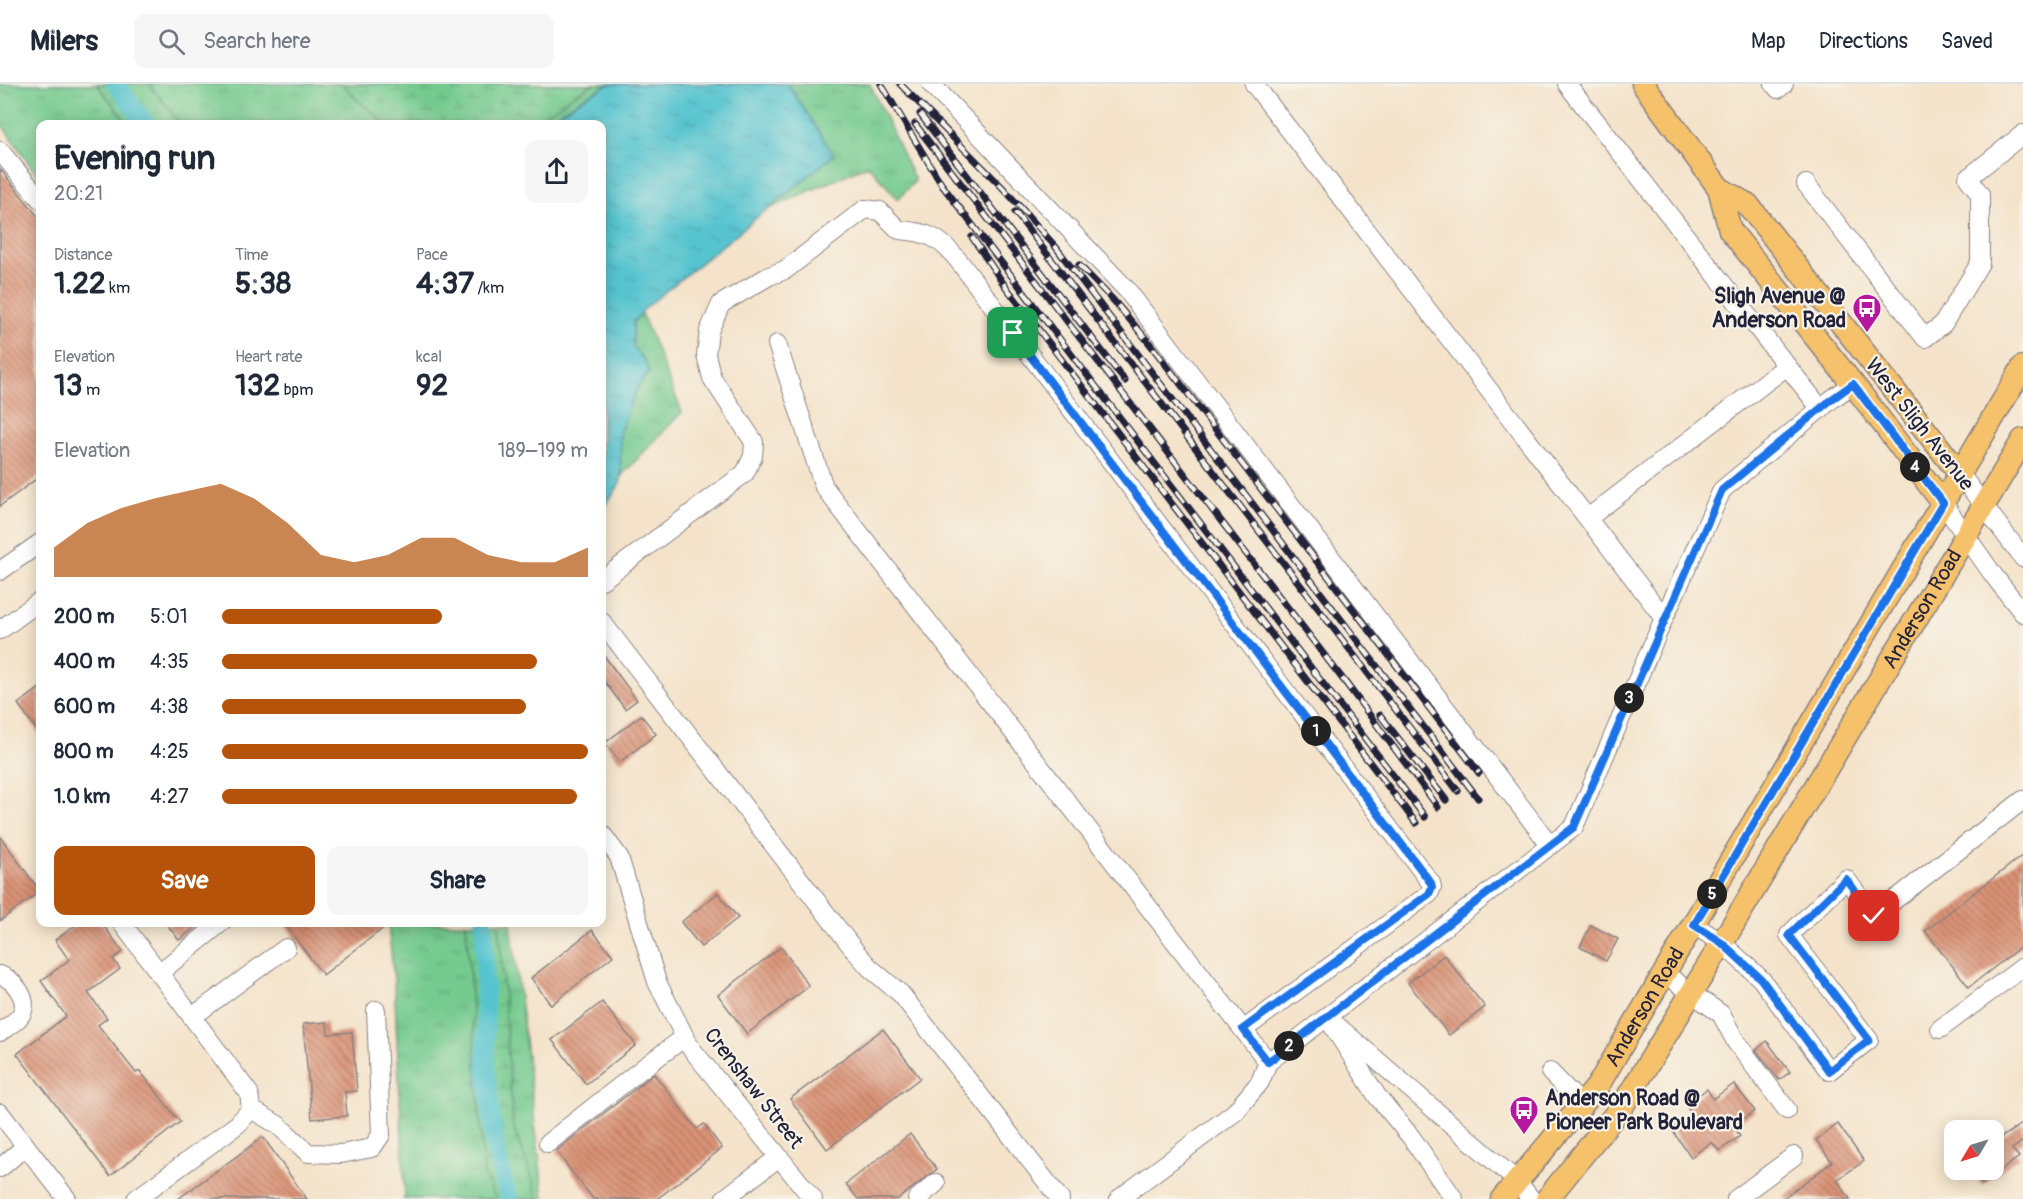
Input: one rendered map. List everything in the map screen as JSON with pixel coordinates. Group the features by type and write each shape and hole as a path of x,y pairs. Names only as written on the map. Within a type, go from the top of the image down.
{"main road":[{"name":"West Sligh Avenue","path":"1643,84 1719,188 1730,230 1853,384 1943,503"},
{"name":"West Sligh Avenue","path":"1719,188 1748,205 1960,474"},
{"name":"Anderson Road","path":"1502,1199 1597,1087 2023,367"},
{"name":"Anderson Road","path":"1547,1199 1623,1105 2023,440"}],"street":[{"path":"932,84 1127,290 1550,845"},
{"path":"1254,84 1664,618"},
{"path":"1568,84 1821,409"},
{"path":"1774,84 1778,88 1784,84"},
{"path":"1806,184 1925,338 1943,324 1980,263 1980,194 1968,178 2023,134"},
{"path":"0,151 36,194"},
{"path":"606,577 745,472 753,456 754,442 712,378 706,355 708,331 721,304 769,276 786,270 865,208 880,211 899,230 921,231 936,237 965,269 1431,883 1429,894 1243,1029"},
{"path":"777,344 824,487 1268,1062"},
{"path":"1587,518 1787,366"},
{"path":"1119,1199 1235,1112 1260,1082 1268,1062 1574,827 1722,490 1853,384"},
{"name":"West Sligh Avenue","path":"1960,474 2023,558"},
{"name":"West Sligh Avenue","path":"1943,503 2023,613"},
{"path":"0,571 36,546"},
{"path":"0,630 36,604"},
{"path":"606,627 855,951 870,968 901,994 1060,1199"},
{"path":"1694,925 1722,943 1761,979 1829,1071 1869,1040 1789,935 1846,879 1874,916 2023,800"},
{"name":"Crenshaw Street","path":"606,839 619,857 657,982 690,1047 813,1199"},
{"path":"125,927 249,1094 251,1109 238,1124 136,1199"},
{"path":"159,973 216,927"},
{"path":"192,1017 286,948"},
{"path":"1940,1029 2023,967"},
{"path":"1665,974 1721,1014 1736,1042 1787,1110"},
{"path":"0,975 7,977 20,992 24,1005 22,1014 0,1032"},
{"path":"251,1109 278,1125 308,1153 341,1154 372,1148 381,1135 376,1010"},
{"path":"1327,1017 1517,1181 1532,1199"},
{"path":"1327,1017 1377,1096 1411,1137 1454,1199"},
{"path":"548,1143 685,1037"},
{"path":"1550,1072 1582,1105"},
{"path":"0,1113 67,1199"},
{"path":"0,1168 26,1146"},
{"path":"1736,1199 1794,1156"},
{"path":"724,1199 779,1157"},
{"path":"917,1199 936,1184"}],"green space":[{"path":"0,84 116,84 141,120 36,120 36,173 0,122"},
{"path":"97,84 149,84 178,120 125,120"},
{"path":"142,84 870,84 915,181 898,199 868,165 625,273 682,412 606,492 606,120 167,120"},
{"path":"343,84 593,84 538,120 381,120 356,99"},
{"path":"388,927 511,927 544,1199 403,1199 405,1197 394,981"},
{"path":"466,927 499,927 513,1126 536,1189 537,1199 496,1199 484,1175"}],"water":[{"path":"609,84 788,84 834,155 645,308 633,323 633,347 644,360 649,372 637,388 620,431 621,482 606,505 606,120 549,120"}],"building":[{"path":"0,169 36,214 36,479 0,506"},
{"path":"606,658 637,700 625,709 606,683"},
{"path":"36,691 36,729 18,704"},
{"path":"641,715 656,734 620,762 606,742"},
{"path":"0,836 36,886 36,894 0,921"},
{"path":"2023,855 2023,945 1969,987 1925,931"},
{"path":"718,893 738,918 701,947 681,922"},
{"path":"1591,925 1618,939 1606,961 1580,947"},
{"path":"73,927 105,927 123,952 113,959 120,969 88,993 107,1018 98,1025 136,1073 140,1071 180,1122 110,1176 17,1054 66,1016 41,981 69,960 55,940"},
{"path":"169,927 196,927 179,940"},
{"path":"287,927 385,927 323,975"},
{"path":"592,930 613,956 551,1005 531,978"},
{"path":"781,947 809,986 747,1034 718,995"},
{"path":"1444,955 1485,1007 1449,1035 1408,983"},
{"path":"602,1002 636,1045 586,1084 552,1040"},
{"path":"327,1022 328,1034 352,1032 357,1091 345,1092 347,1116 312,1119 303,1024"},
{"path":"883,1029 920,1078 827,1149 790,1099"},
{"path":"1767,1041 1790,1072 1779,1080 1756,1050"},
{"path":"654,1074 697,1129 704,1124 722,1148 657,1199 593,1199 556,1151"},
{"path":"1734,1084 1755,1111 1733,1126 1740,1136 1719,1151 1712,1142 1691,1157 1671,1129 1692,1114 1685,1105 1707,1089 1713,1099"},
{"path":"2023,1123 2023,1141 2012,1149 2019,1157 2004,1168 2004,1135"},
{"path":"1838,1124 1864,1161 1837,1180 1850,1199 1782,1199 1832,1162 1816,1140"},
{"path":"910,1134 937,1169 898,1199 858,1199 846,1184"},
{"path":"263,1137 307,1199 178,1199"},
{"path":"1978,1180 1989,1180 1982,1185"}],"waterway":[{"path":"116,84 143,120"},
{"path":"484,927 486,1069 496,1151 509,1199"}],"railway":[{"path":"881,84 942,185 1425,817"},
{"path":"900,84 1004,189 1055,246 1478,798"},
{"path":"920,114 1125,381"},
{"path":"915,124 1345,682 1438,807"},
{"path":"1015,212 1458,791"},
{"path":"972,237 1003,283 1416,823"},
{"path":"1079,265 1147,340 1479,773"},
{"path":"1380,715 1446,800"}],"place":[{"name":"Sligh Avenue @ Anderson Road","path":"1867,334"},
{"name":"Anderson Road @ Pioneer Park Boulevard","path":"1524,1136"}],"route":[{"path":"1013,333 1431,883 1429,894 1243,1029 1268,1062 1574,827 1722,490 1853,384 1943,503 1694,925 1722,943 1761,979 1829,1071 1869,1040 1789,935 1846,879 1874,916"}]}
